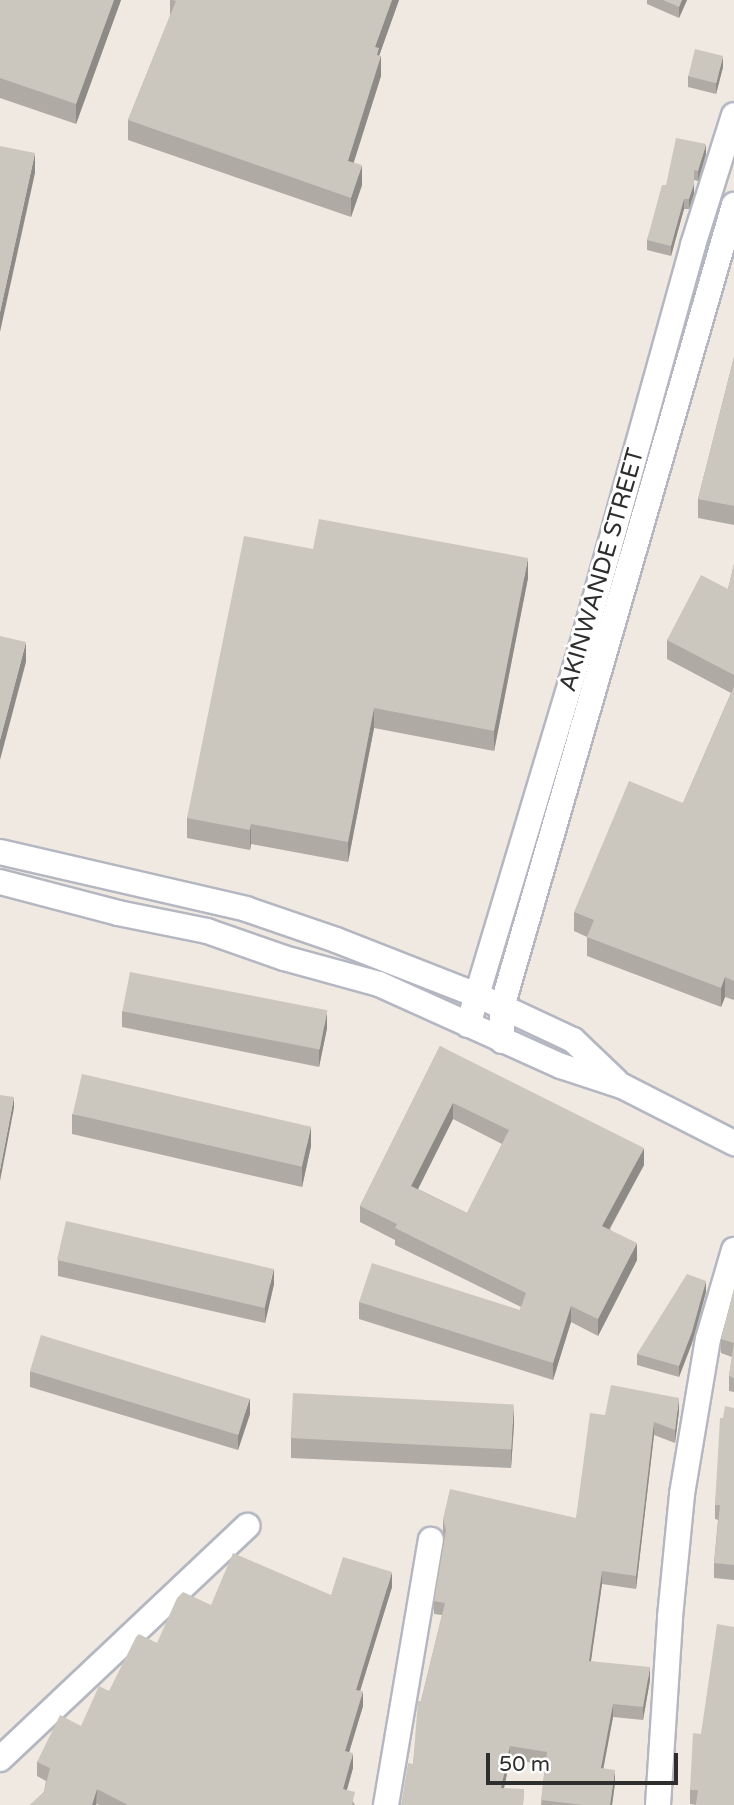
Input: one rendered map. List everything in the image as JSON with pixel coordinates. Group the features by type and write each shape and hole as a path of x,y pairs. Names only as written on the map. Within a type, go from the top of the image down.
{"street":[{"name":"AKINWANDE STREET","path":"468,1025 479,996 585,635 690,258 734,115"},
{"name":"AKINWANDE STREET","path":"502,1041 502,1007 734,205"},
{"path":"0,852 246,909 336,940 479,996 573,1040 622,1086"},
{"path":"0,881 118,913 207,931 284,958 379,984 561,1066 622,1086 734,1143"},
{"path":"658,1805 682,1494 708,1339 734,1250"},
{"path":"0,1759 247,1526"},
{"path":"386,1805 431,1540"}],"building":[{"path":"0,0 114,0 76,104 0,78"},
{"path":"172,0 392,0 375,47 379,48 377,55 381,56 348,161 362,165 351,198 128,120 176,1"},
{"path":"663,0 682,0 679,7"},
{"path":"695,49 723,56 716,83 688,76"},
{"path":"676,138 706,144 698,171 694,170 694,184 689,199 684,199 671,246 647,240 662,185 666,185"},
{"path":"0,146 35,153 0,312"},
{"path":"734,357 734,506 698,499"},
{"path":"319,519 528,558 494,731 374,708 348,842 251,824 250,830 187,818 244,536 313,549"},
{"path":"734,564 734,675 667,640 701,575 728,589"},
{"path":"0,636 26,642 0,740"},
{"path":"734,687 734,981 725,977 721,988 587,937 594,920 574,912 629,781 683,803"},
{"path":"130,972 327,1010 320,1050 122,1011"},
{"path":"440,1046 644,1148 602,1226 637,1243 598,1319 571,1306 553,1363 359,1302 372,1263 520,1310 526,1293 395,1228 397,1224 360,1206","holes":["453,1103 509,1130 467,1213 411,1186"]},
{"path":"82,1074 311,1127 302,1167 73,1114"},
{"path":"0,1095 14,1097 0,1170"},
{"path":"66,1221 274,1269 265,1308 57,1260"},
{"path":"687,1274 706,1281 679,1366 637,1354"},
{"path":"734,1289 734,1343 721,1339"},
{"path":"41,1335 249,1399 238,1435 30,1371"},
{"path":"734,1343 734,1378 729,1376"},
{"path":"611,1385 679,1398 675,1430 654,1422 636,1576 602,1571 589,1661 650,1667 643,1707 613,1704 601,1768 615,1770 610,1805 541,1800 547,1752 510,1746 501,1788 524,1789 523,1805 401,1805 408,1763 413,1764 418,1701 421,1701 445,1603 434,1601 446,1530 443,1519 450,1489 576,1518 590,1413 605,1415"},
{"path":"293,1393 514,1405 511,1450 291,1438"},
{"path":"725,1406 734,1408 734,1565 714,1563 720,1505 715,1505 720,1418 723,1418"},
{"path":"233,1553 331,1595 343,1557 392,1572 356,1690 363,1691 345,1751 353,1753 343,1789 355,1792 352,1805 128,1805 97,1789 92,1805 30,1805 44,1792 50,1768 37,1762 60,1715 81,1726 99,1686 109,1691 136,1637 139,1634 157,1643 177,1598 183,1592 211,1605"},
{"path":"717,1624 734,1627 734,1805 696,1805 698,1790 690,1790 693,1733 701,1734"}]}
